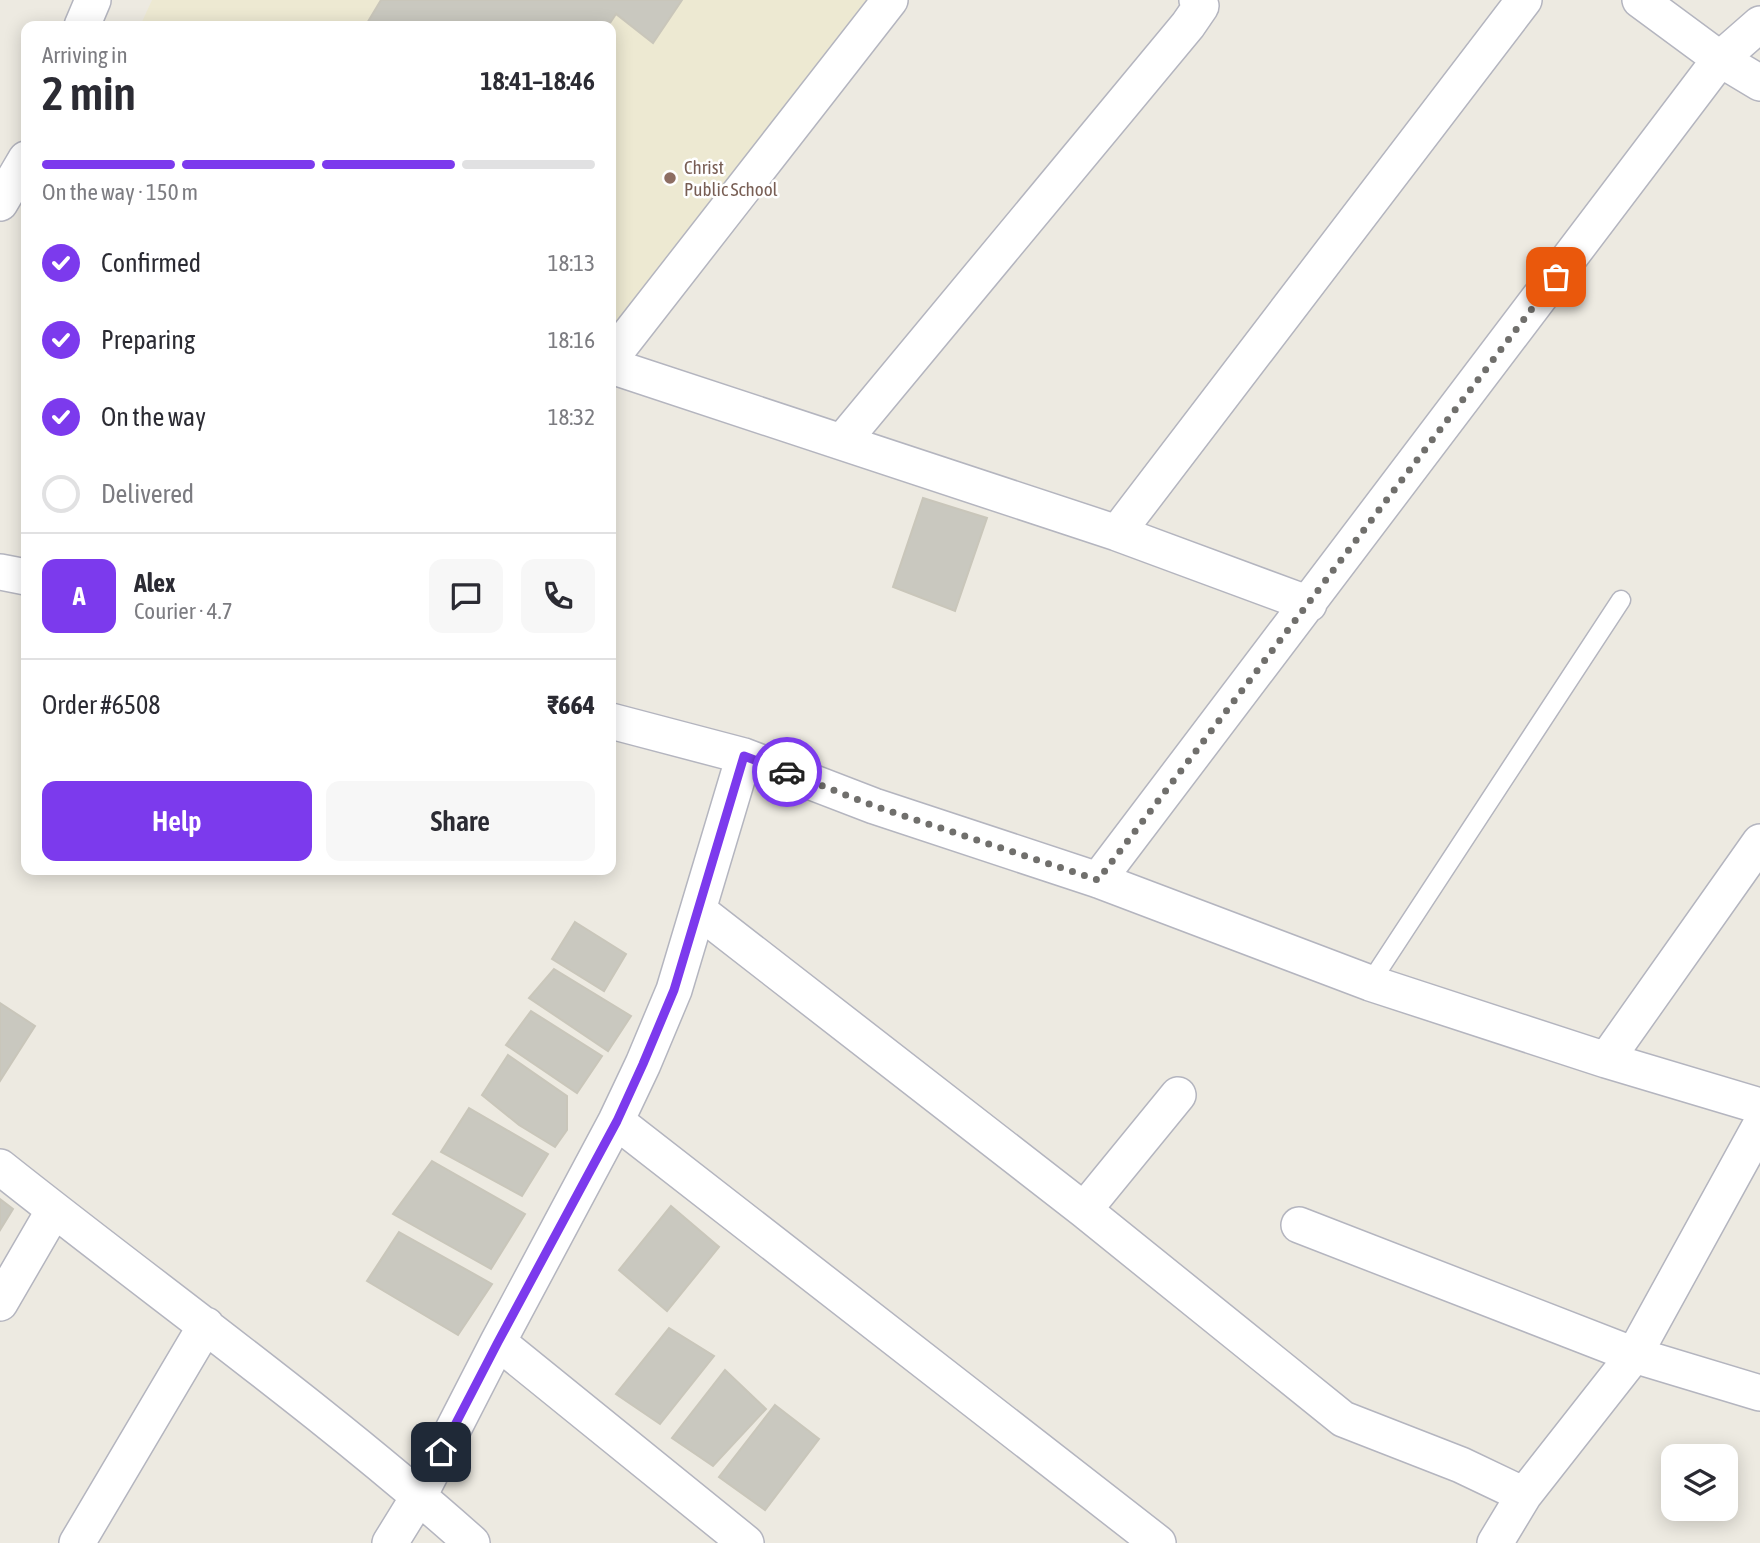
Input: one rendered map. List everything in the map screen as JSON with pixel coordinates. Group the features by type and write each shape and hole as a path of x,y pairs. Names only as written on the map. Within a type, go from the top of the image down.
{"street":[{"path":"84,21 93,0"},
{"path":"616,352 890,0"},
{"path":"842,442 1188,25 1201,6 1197,0"},
{"path":"1117,533 1524,0"},
{"path":"1640,0 1720,59 1760,83"},
{"path":"1098,880 1720,59 1760,24"},
{"path":"0,203 21,167"},
{"path":"616,368 1117,533 1309,604"},
{"path":"0,572 21,577"},
{"path":"616,722 744,756 874,806 1098,880 1370,983 1606,1060 1760,1106"},
{"path":"390,1543 419,1496 617,1121 674,990 744,756"},
{"path":"1606,1060 1760,842"},
{"path":"698,910 1084,1210 1343,1419 1461,1465 1524,1495"},
{"path":"1084,1210 1178,1095"},
{"path":"617,1121 1152,1541"},
{"path":"1495,1543 1524,1495 1634,1355 1760,1126"},
{"path":"0,1167 206,1325 419,1496 472,1543"},
{"path":"0,1303 54,1210"},
{"path":"1299,1226 1634,1355 1760,1393"},
{"path":"77,1543 206,1325"},
{"path":"498,1342 746,1543"}],"lane":[{"path":"1370,983 1621,600"}],"shaded area":[{"name":"Christ Public School","path":"152,0 868,0 616,324 616,21 142,21"}],"building":[{"path":"381,0 682,0 653,43 616,14 611,21 368,21"},
{"path":"923,498 987,518 955,611 893,587"},
{"path":"575,922 626,954 604,991 552,959"},
{"path":"554,969 631,1016 608,1051 529,998"},
{"path":"0,1003 35,1026 0,1081"},
{"path":"531,1011 602,1056 577,1093 506,1045"},
{"path":"508,1055 567,1096 567,1130 555,1147 519,1125 482,1095"},
{"path":"469,1108 548,1154 522,1196 441,1152"},
{"path":"432,1161 525,1214 491,1269 393,1214"},
{"path":"0,1199 13,1209 0,1230"},
{"path":"671,1206 719,1247 667,1311 619,1270"},
{"path":"399,1232 492,1284 458,1335 367,1281"},
{"path":"669,1328 714,1356 660,1424 616,1394"},
{"path":"725,1370 766,1409 713,1466 672,1438"},
{"path":"775,1405 819,1439 765,1510 719,1477"}],"way so far":[{"path":"787,772 874,806 1098,880 1556,277"}],"place":[{"name":"Christ Public School","path":"670,178"}],"route":[{"path":"441,1452 617,1121 643,1064 674,990 744,756 787,772"}]}
